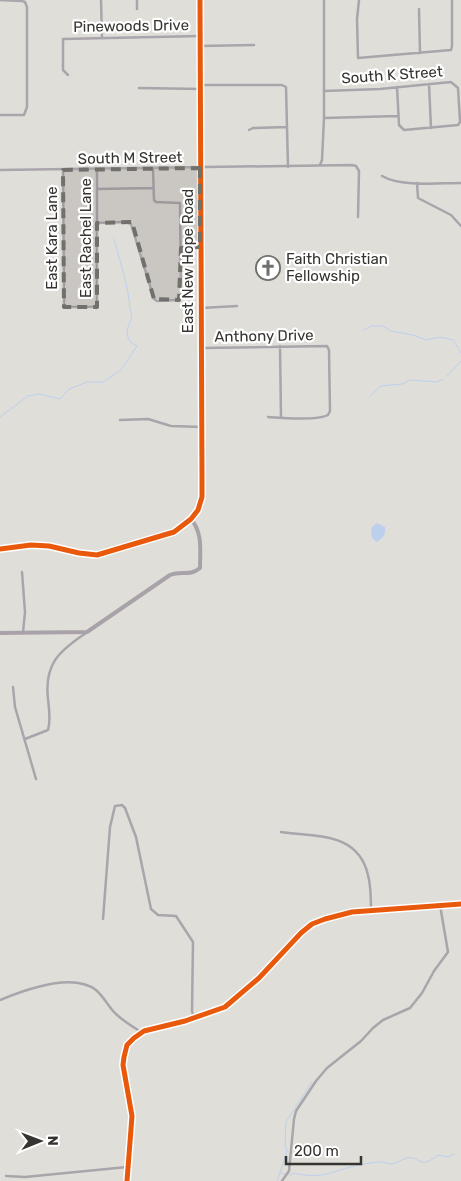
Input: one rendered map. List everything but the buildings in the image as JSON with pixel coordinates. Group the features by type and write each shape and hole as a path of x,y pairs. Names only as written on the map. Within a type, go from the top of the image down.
{"street":[{"path":"0,0 19,0 25,2 27,6 28,107 27,112 24,114 0,115"},
{"path":"101,0 102,38"},
{"path":"137,10 138,0"},
{"name":"East New Hope Road","path":"191,519 198,510 202,497 200,0"},
{"path":"320,166 324,118 324,0"},
{"path":"359,0 357,19 358,58 451,50 452,0"},
{"path":"419,9 420,53"},
{"name":"Pinewoods Drive","path":"68,75 63,70 63,39 200,36"},
{"path":"200,46 254,44"},
{"name":"South K Street","path":"324,91 451,82 458,88 460,121"},
{"path":"429,84 431,128"},
{"path":"139,88 282,85 286,87 288,167"},
{"path":"397,87 399,124 404,130 458,125 460,121"},
{"path":"324,118 398,116"},
{"path":"249,130 253,128 287,127"},
{"name":"South M Street","path":"0,170 352,165 358,169 360,174 358,217"},
{"name":"East Rachel Lane","path":"97,169 97,307"},
{"path":"97,223 126,222 131,224 154,299 157,301 177,300 181,297 180,203 156,202 154,200 153,169"},
{"name":"East Kara Lane","path":"63,170 64,307 97,307"},
{"path":"382,176 388,180 416,183 461,183"},
{"path":"416,183 418,198 451,214 461,225"},
{"path":"97,189 153,188"},
{"path":"181,248 200,247"},
{"path":"201,308 237,306"},
{"path":"268,417 281,418 280,346"},
{"name":"Anthony Drive","path":"202,348 327,346 329,350 330,412 324,417 281,418"},
{"path":"120,420 148,419 171,426 202,427"},
{"path":"0,549 49,546 97,555 174,532 191,519 198,528 200,535 200,568 194,573 174,573 170,575 68,644 57,656 52,663 46,689 49,717 48,730 25,739"},
{"path":"22,572 26,612 23,632"},
{"path":"0,633 87,632"},
{"path":"13,687 15,707 36,780"},
{"path":"103,919 110,826 115,806 122,805 125,808 136,838 151,909 158,915 176,916 193,942 192,1010 194,1018"},
{"path":"281,832 328,837 342,841 350,847 361,858 367,870 370,880 372,910"},
{"path":"127,1181 132,1116 124,1073 124,1056 127,1046 141,1032 194,1018 225,1007 259,978 301,933 312,924 338,914 461,904"},
{"path":"282,1181 289,1171 296,1111 316,1081 333,1062 361,1042 378,1024 410,1008 422,993 434,971 448,952 440,905"},
{"path":"0,1000 30,989 60,983 81,983 98,991 114,1013 141,1032"},
{"path":"6,1176 25,1177 127,1167"}],"highlighted area":[{"path":"200,168 200,247 181,248 179,300 154,299 132,222 97,223 97,307 64,307 63,170"}],"water":[{"path":"377,523 385,527 385,532 384,536 377,542 372,538 371,532 372,527"}],"waterway":[{"path":"0,417 28,396 39,394 60,399 69,389 87,382 103,382 121,370 137,346 130,342 127,335 131,312 126,282 114,239"},
{"path":"364,330 371,326 383,326 391,331 413,335 426,340 440,337 453,340 461,353"},
{"path":"447,376 461,361"},
{"path":"370,396 381,386 402,384 410,380 437,382 443,379"},
{"path":"280,1173 287,1151 285,1145 286,1122 312,1082"},
{"path":"290,1175 294,1173 312,1176 320,1175 358,1165 381,1162 392,1164 407,1158 427,1162 438,1155 448,1157 454,1154"},
{"path":"277,1181 280,1173 285,1174"}],"cycle path":[{"path":"0,549 31,545 49,546 97,555 174,532 191,519 198,510 202,497 200,0"},
{"path":"127,1181 132,1116 123,1065 127,1045 134,1038 144,1031 185,1021 225,1007 259,978 301,933 312,924 352,912 461,904"}],"place":[{"name":"Faith Christian Fellowship","path":"268,268"}]}
